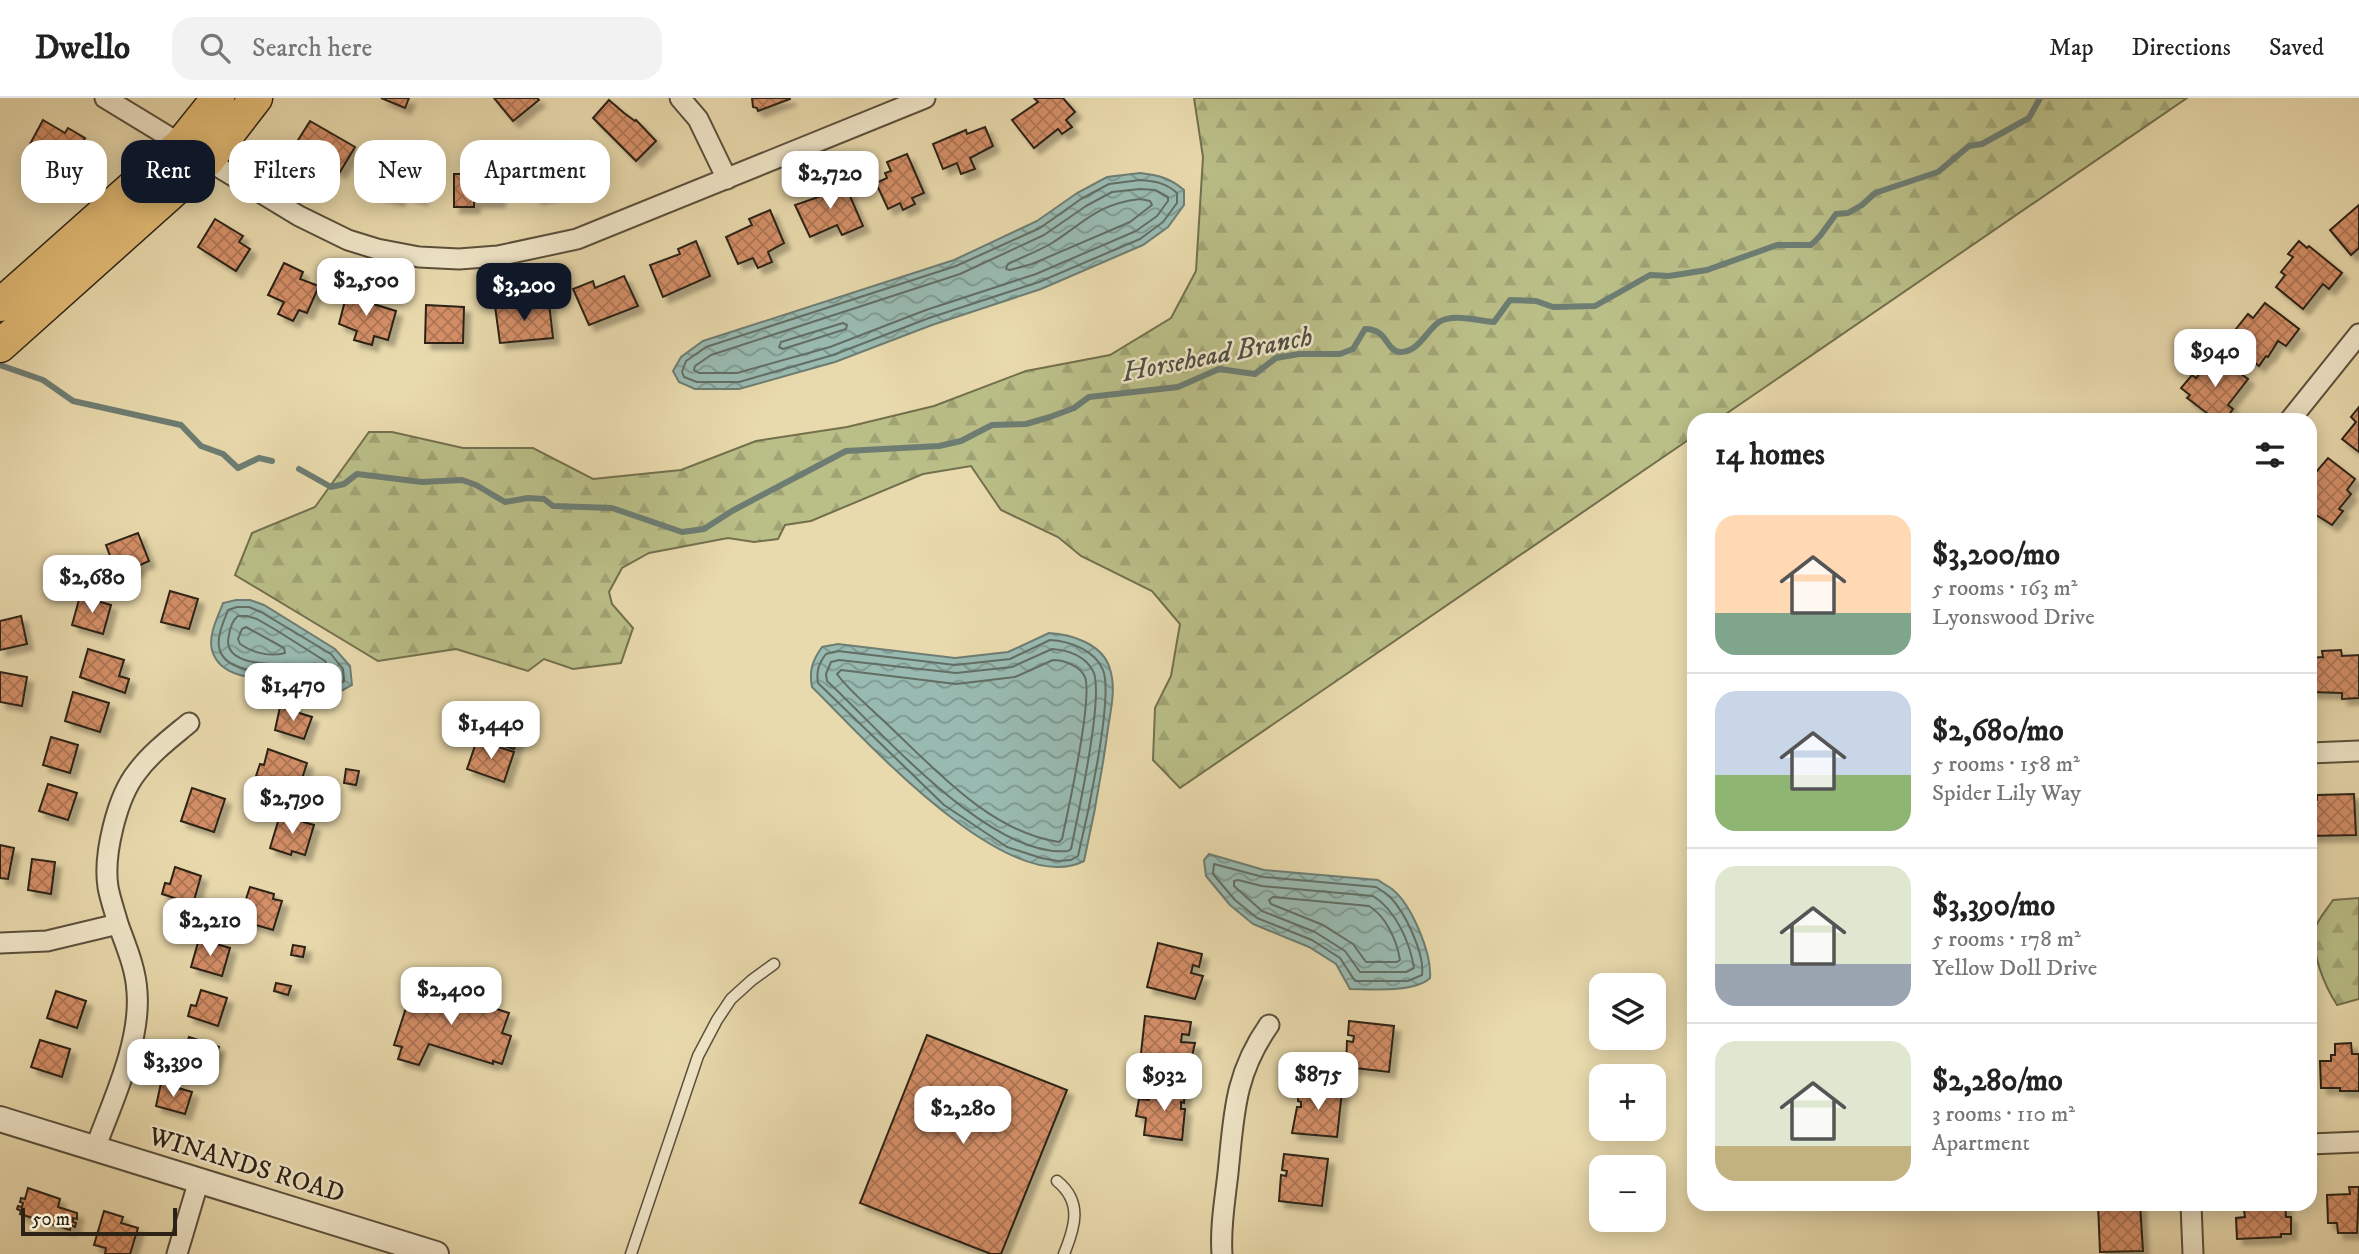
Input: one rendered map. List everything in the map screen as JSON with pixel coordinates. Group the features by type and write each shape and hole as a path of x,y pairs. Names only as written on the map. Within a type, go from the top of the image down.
{"main road":[{"path":"184,140 218,98"},
{"path":"215,151 256,98"},
{"path":"0,306 121,198"},
{"path":"0,346 160,203"}],"street":[{"path":"105,98 174,140"},
{"path":"680,98 698,119 727,179"},
{"path":"215,163 299,216 348,240 419,257 459,259 498,256 578,239 925,98"},
{"path":"2296,413 2359,334"},
{"path":"95,1149 130,1049 136,1019 137,991 108,887 107,860 114,827 123,797 135,774 151,755 189,723"},
{"path":"2317,753 2359,751"},
{"path":"0,943 47,941 118,924"},
{"path":"1222,1254 1223,1213 1236,1100 1253,1048 1269,1025"},
{"name":"WINANDS ROAD","path":"0,1119 436,1254"},
{"path":"2317,1144 2359,1142"},
{"path":"177,1254 199,1180"},
{"path":"2191,1211 2193,1254"}],"lane":[{"path":"631,1254 698,1056 731,999 751,979 774,964"},
{"path":"1057,1181 1068,1190 1076,1222 1064,1254"}],"green space":[{"path":"1194,98 2187,98 1727,413 1687,413 1687,441 1180,788 1153,760 1155,708 1171,676 1180,624 1152,591 1081,556 1058,537 1001,510 971,466 923,474 811,521 785,525 778,539 754,542 728,538 649,553 622,568 609,592 612,604 633,628 621,663 573,669 544,659 528,671 456,649 378,661 235,575 252,533 315,507 369,432 392,432 463,448 533,448 593,479 681,470 756,441 847,427 934,406 1026,371 1110,355 1171,318 1196,271 1203,157"},
{"path":"2359,898 2359,999 2337,1005 2317,956 2317,925 2333,900"}],"water":[{"path":"1140,173 1163,178 1184,190 1184,205 1168,227 1143,245 1041,289 932,325 835,362 739,389 695,389 679,382 673,371 681,357 703,341 954,260 1037,221 1077,193 1107,177"},
{"path":"250,600 264,605 335,649 350,666 352,685 341,691 298,681 249,677 226,669 217,661 211,638 223,603"},
{"path":"1049,633 1076,638 1093,647 1106,660 1112,676 1113,691 1098,795 1084,861 1052,867 1016,857 978,836 938,807 900,774 812,687 812,666 822,647 838,644 955,658 1008,652"},
{"path":"1209,854 1264,870 1378,880 1392,889 1407,906 1428,956 1430,978 1423,983 1403,988 1350,989 1336,964 1309,947 1253,924 1230,905 1206,876 1204,860"}],"building":[{"path":"381,98 409,98 405,108"},
{"path":"494,98 537,98 539,100 513,121"},
{"path":"752,98 790,99 758,111 753,107"},
{"path":"1034,98 1063,98 1075,112 1066,120 1072,127 1062,134 1058,129 1034,148 1012,120 1038,102"},
{"path":"609,100 636,120 656,141 636,161 593,118"},
{"path":"43,120 65,133 68,128 85,138 84,140 32,140"},
{"path":"310,121 354,149 340,172 340,140 298,140"},
{"path":"985,127 993,146 970,158 975,169 961,174 957,163 943,169 933,144 966,130 967,134"},
{"path":"907,154 924,193 912,198 915,204 903,210 900,203 888,209 876,183 887,178 885,173 891,171 887,162"},
{"path":"454,174 460,174 460,203 474,203 474,207 454,207"},
{"path":"843,180 863,226 842,235 837,225 810,237 795,205 827,194 824,188"},
{"path":"2359,205 2359,248 2351,255 2330,230"},
{"path":"770,210 784,243 768,252 772,262 758,268 753,258 738,264 726,237 752,225 749,219"},
{"path":"215,219 243,236 239,242 250,249 236,271 198,247"},
{"path":"696,241 710,276 663,297 650,265 680,254 678,249"},
{"path":"2299,241 2342,273 2329,289 2323,284 2303,309 2276,287 2285,275 2281,272 2293,257 2288,254"},
{"path":"284,263 303,272 300,279 319,286 307,313 299,310 293,321 278,314 284,302 268,295"},
{"path":"624,276 638,306 589,325 573,289 593,281 595,288"},
{"path":"348,289 370,295 367,302 396,311 388,340 374,336 372,345 354,340 357,331 339,324"},
{"path":"517,303 518,309 549,303 553,338 500,343 495,306"},
{"path":"2265,303 2299,329 2286,346 2278,341 2259,366 2231,344 2240,332 2236,329 2248,314 2253,318"},
{"path":"426,305 464,307 463,343 425,343"},
{"path":"2219,358 2248,379 2228,405 2233,409 2230,413 2207,413 2187,398 2190,395 2181,388 2192,375 2196,378 2207,364 2212,368"},
{"path":"2359,407 2359,452 2342,439 2356,422 2351,417"},
{"path":"2328,458 2355,479 2347,490 2351,494 2339,509 2343,511 2332,525 2317,515 2317,471"},
{"path":"138,533 149,561 138,566 139,569 118,577 106,545"},
{"path":"170,591 198,599 189,629 161,622"},
{"path":"80,596 111,605 103,634 72,625"},
{"path":"21,616 27,644 0,650 0,621"},
{"path":"88,649 124,660 119,676 129,679 125,693 80,677"},
{"path":"2341,650 2342,656 2359,655 2359,698 2342,699 2342,693 2317,692 2317,657 2323,657 2322,651"},
{"path":"0,672 27,677 22,706 0,702"},
{"path":"73,692 109,703 100,732 65,721"},
{"path":"280,707 312,717 304,739 275,730"},
{"path":"495,733 517,740 514,749 492,742"},
{"path":"51,737 78,745 70,773 43,765"},
{"path":"477,740 514,752 504,782 467,769"},
{"path":"268,749 307,763 299,788 256,776 260,764 264,765"},
{"path":"346,769 359,771 356,785 344,783"},
{"path":"48,784 77,793 68,820 39,811"},
{"path":"192,788 225,799 214,832 181,821"},
{"path":"2354,794 2356,835 2317,836 2317,795"},
{"path":"280,815 314,825 305,855 292,851 291,855 270,848"},
{"path":"0,845 14,848 8,879 0,878"},
{"path":"32,859 55,862 51,894 28,890"},
{"path":"175,867 201,876 193,904 162,894 165,883 170,884"},
{"path":"250,887 274,894 273,899 282,901 273,930 239,920"},
{"path":"199,939 230,948 222,976 191,967"},
{"path":"1158,943 1202,954 1199,967 1193,965 1191,973 1203,976 1195,999 1147,987"},
{"path":"293,945 305,947 303,957 291,955"},
{"path":"276,983 291,986 288,995 274,991"},
{"path":"414,983 509,1013 502,1033 511,1036 502,1064 493,1061 493,1064 429,1044 419,1065 398,1059 402,1047 394,1045"},
{"path":"201,990 227,998 218,1026 188,1016 191,1005 196,1006"},
{"path":"56,991 86,1001 77,1028 47,1018"},
{"path":"1145,1016 1191,1022 1189,1035 1182,1034 1181,1042 1195,1043 1189,1069 1140,1063"},
{"path":"1349,1021 1394,1026 1389,1072 1346,1067 1347,1041 1353,1042 1354,1036 1348,1035"},
{"path":"927,1035 1067,1090 1001,1254 991,1254 860,1203"},
{"path":"189,1037 219,1047 210,1074 180,1064"},
{"path":"40,1040 70,1049 62,1077 31,1067"},
{"path":"2351,1043 2352,1054 2359,1054 2359,1091 2321,1088 2320,1061 2331,1061 2331,1055 2335,1055 2335,1044"},
{"path":"161,1083 192,1092 185,1114 156,1106"},
{"path":"1299,1085 1342,1091 1337,1137 1292,1133 1297,1107 1301,1107 1301,1102 1298,1101"},
{"path":"1156,1086 1185,1090 1184,1103 1181,1102 1181,1109 1185,1109 1182,1140 1144,1135 1146,1118 1136,1116 1139,1099 1155,1098"},
{"path":"1284,1154 1328,1159 1322,1206 1279,1201 1281,1175 1286,1176 1287,1171 1282,1170"},
{"path":"2349,1187 2359,1187 2357,1233 2338,1233 2337,1223 2328,1223 2327,1195 2350,1194"},
{"path":"28,1188 60,1199 58,1207 77,1213 77,1219 73,1218 75,1227 71,1225 70,1230 20,1214 21,1211 17,1209 18,1206 22,1207 21,1198 25,1199"},
{"path":"104,1211 123,1217 121,1223 138,1228 130,1254 105,1254 106,1248 94,1245"},
{"path":"2098,1211 2140,1211 2143,1251 2100,1252"},
{"path":"2244,1211 2286,1211 2286,1217 2291,1217 2291,1234 2237,1239 2236,1218 2245,1217"}],"waterway":[{"name":"Horsehead Branch","path":"299,469 331,487 344,484 357,474 422,482 462,480 505,502 528,498 544,499 553,506 612,508 682,532 704,529 732,511 846,451 939,446 961,441 992,425 1026,424 1050,417 1074,408 1089,397 1178,387 1219,369 1255,374 1276,358 1299,354 1340,354 1353,349 1365,329 1378,332 1395,351 1406,351 1417,345 1434,326 1445,319 1494,322 1510,300 1536,301 1553,307 1595,306 1650,275 1669,276 1707,270 1777,245 1811,245 1836,214 1848,213 1875,193 1938,172 1969,146 1982,144 2029,118 2040,98"},
{"name":"Horsehead Branch","path":"0,365 43,380 73,401 181,425 201,446 223,454 238,468 259,458 272,461"}]}
